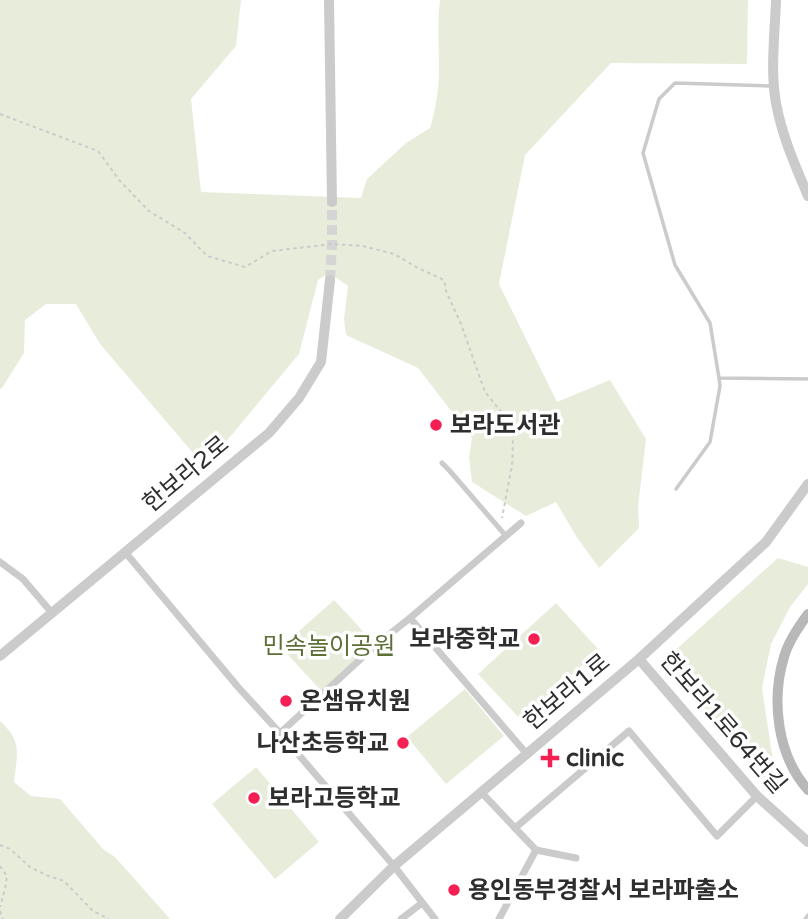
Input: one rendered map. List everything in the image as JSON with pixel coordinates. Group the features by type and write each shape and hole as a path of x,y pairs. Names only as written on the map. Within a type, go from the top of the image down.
{"main road":[{"path":"808,614 784,653 778,679 779,725 784,748 792,768 808,790"}],"street":[{"path":"329,0 332,202"},
{"path":"776,0 776,102 783,136 808,196"},
{"name":"한보라2로","path":"0,656 269,433 299,398 321,362 330,280"},
{"path":"442,463 506,536"},
{"name":"한보라1로","path":"340,919 394,866 639,659 766,542 808,484"},
{"path":"280,733 376,645 521,523"},
{"path":"125,552 394,866 435,919"},
{"path":"0,562 23,579 52,613"},
{"path":"410,618 526,753"},
{"name":"한보라1로64번길","path":"639,659 757,796 808,842"},
{"path":"515,828 629,731 717,836 757,796"},
{"path":"481,792 536,850 576,858"},
{"path":"499,919 536,850"},
{"path":"401,919 422,903"}],"lane":[{"path":"676,489 710,442 720,386 710,323 675,265 643,153 659,99 675,83 774,87"},
{"path":"719,378 808,379"}],"path":[{"path":"0,114 98,151 120,181 149,211 185,233 207,256 245,267 272,251 332,244 363,246 394,254 444,280 485,392 512,425 512,465 500,529"},
{"path":"0,845 10,849 30,867 64,881 93,911 109,919"},
{"path":"0,866 7,876 0,907"},
{"path":"0,911 3,919"}],"green space":[{"path":"0,0 241,0 236,46 191,99 201,192 361,198 367,179 406,143 430,128 438,83 440,0 748,0 747,64 611,63 525,155 499,284 557,402 610,380 646,439 638,507 639,528 599,568 556,502 526,516 472,482 469,458 472,438 418,368 346,335 344,319 348,286 329,273 318,280 299,354 205,467 100,344 76,304 46,304 25,320 24,353 0,389"},
{"path":"778,558 808,567 808,584 790,607 771,644 762,688 778,794 667,671 671,654"},
{"name":"민속놀이공원","path":"334,600 376,645 323,693 281,647"},
{"path":"556,603 599,650 522,721 478,674"},
{"path":"465,689 504,736 446,784 407,737"},
{"path":"0,721 12,735 17,749 14,782 31,796 60,799 170,919 0,919"},
{"path":"256,767 319,842 275,879 212,804"}],"tunnel":[{"path":"330,280 332,202"}],"place":[{"name":"보라도서관","path":"436,425"},
{"name":"보라중학교","path":"534,639"},
{"name":"온샘유치원","path":"286,701"},
{"name":"나산초등학교","path":"403,743"},
{"name":"clinic","path":"550,758"},
{"name":"보라고등학교","path":"254,798"},
{"name":"용인동부경찰서 보라파출소","path":"454,890"}]}
